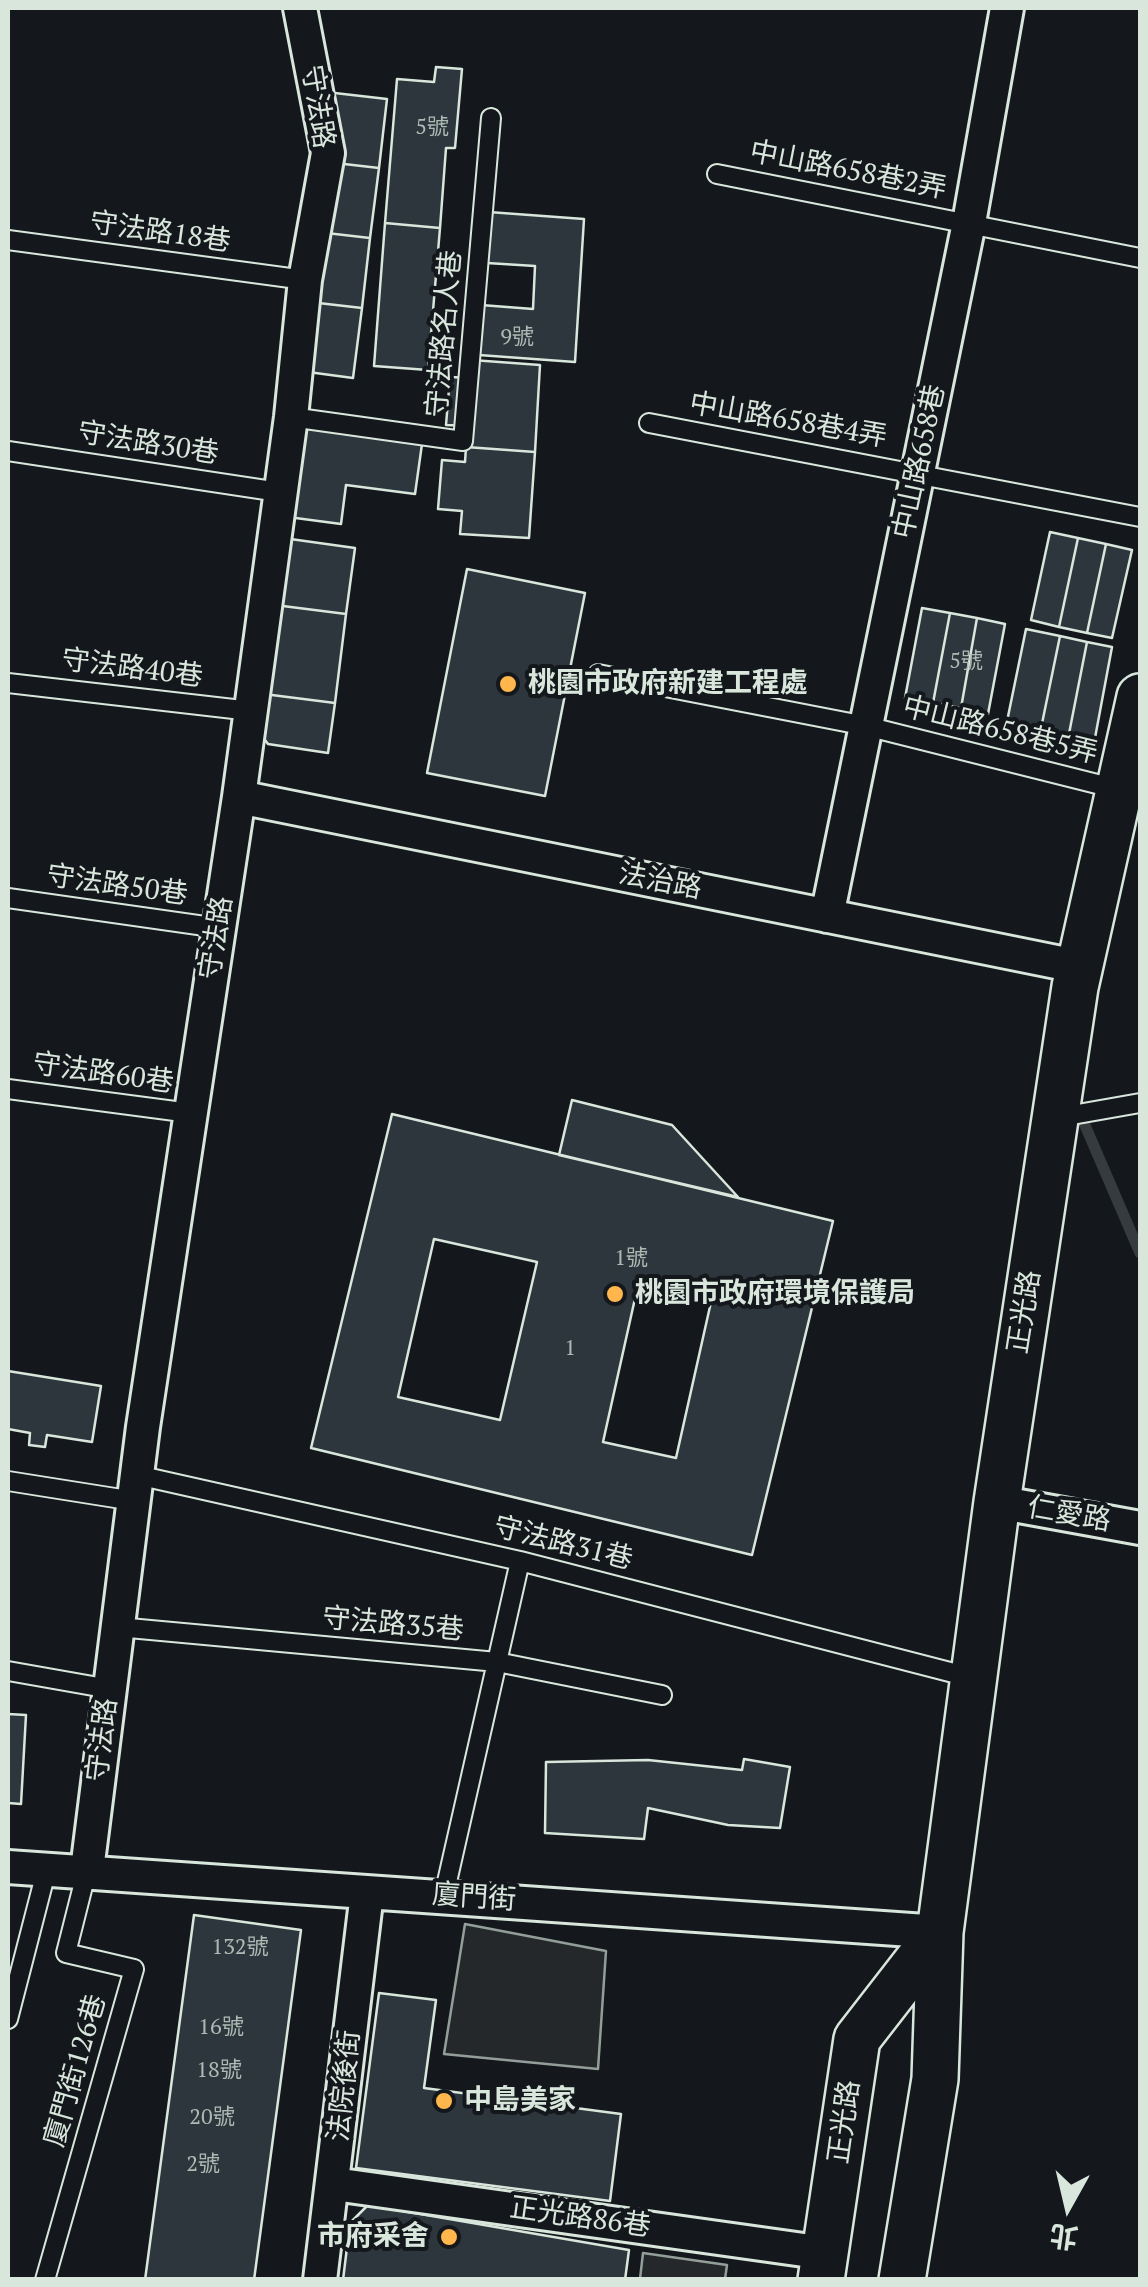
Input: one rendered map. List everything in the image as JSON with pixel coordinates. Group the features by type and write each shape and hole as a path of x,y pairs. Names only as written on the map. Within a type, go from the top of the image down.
{"street":[{"name":"守法路","path":"87,1870 135,1488 239,797 291,418 305,280 328,153 300,8"},
{"name":"中山路658巷","path":"827,916 969,223 1007,8"},
{"name":"正光路","path":"907,2278 935,2079 940,1932 996,1502 1080,967 1140,698"},
{"name":"法治路","path":"239,797 1080,967"},
{"name":"仁愛路","path":"996,1502 1140,1528"},
{"name":"廈門街","path":"8,1867 940,1932"},
{"name":"法院後街","path":"320,2280 367,1893"},
{"name":"正光路","path":"823,2266 857,2039 940,1932"},
{"name":"正光路86巷","path":"334,2184 823,2266"}],"lane":[{"name":"守法路名人巷","path":"291,418 463,441 492,118"},
{"name":"中山路658巷2弄","path":"717,174 1140,258"},
{"name":"守法路18巷","path":"8,240 305,280"},
{"name":"中山路658巷4弄","path":"648,423 1140,516"},
{"name":"守法路30巷","path":"8,451 280,492"},
{"name":"中山路658巷5弄","path":"598,674 866,726 1122,790"},
{"name":"守法路40巷","path":"8,683 251,711"},
{"name":"守法路50巷","path":"8,898 219,928"},
{"name":"守法路60巷","path":"8,1088 190,1113"},
{"path":"1055,1118 1140,1103"},
{"name":"守法路31巷","path":"8,1481 135,1488 520,1560 974,1678"},
{"path":"444,1895 520,1560"},
{"name":"守法路35巷","path":"118,1627 497,1662 662,1695"},
{"path":"8,1671 110,1689"},
{"path":"8,2019 47,1868"},
{"name":"廈門街126巷","path":"45,2280 134,1970 66,1953 87,1870"}],"shaded area":[{"path":"465,1924 606,1951 598,2069 444,2054"},
{"path":"643,2253 727,2265 725,2279 640,2279"}],"building":[{"path":"436,67 462,69 455,148 446,148 440,228 385,223 397,79 434,82"},
{"path":"326,92 387,99 379,168 318,161"},
{"path":"318,161 379,168 370,238 309,231"},
{"path":"475,211 584,219 575,362 465,354 468,304 533,309 535,266 471,262"},
{"path":"385,223 440,228 428,370 374,366"},
{"path":"309,231 370,238 362,308 301,301"},
{"path":"301,301 362,308 353,378 293,370"},
{"path":"472,360 540,365 535,452 466,447 468,426 446,425 450,377 471,378"},
{"path":"301,415 401,429 399,441 422,444 415,494 346,485 341,524 288,517"},
{"path":"466,447 535,452 529,538 460,534 462,511 438,509 442,460 465,462"},
{"path":"1050,532 1078,538 1059,627 1031,620"},
{"path":"276,537 355,548 346,614 267,604"},
{"path":"1078,538 1106,544 1087,633 1059,627"},
{"path":"1106,544 1132,550 1112,638 1087,633"},
{"path":"467,569 585,593 545,796 427,773"},
{"path":"267,604 346,614 335,703 256,693"},
{"path":"922,608 950,613 933,703 905,698"},
{"path":"950,613 977,618 961,708 933,703"},
{"path":"977,618 1005,624 988,714 961,708"},
{"path":"1026,629 1060,636 1038,743 1004,736"},
{"path":"1060,636 1087,642 1066,749 1038,743"},
{"path":"1087,642 1112,647 1092,754 1066,749"},
{"path":"256,693 335,703 328,753 268,744 251,721"},
{"path":"572,1100 672,1125 738,1197 559,1155"},
{"path":"392,1114 833,1221 752,1555 311,1448","holes":["434,1239 537,1262 500,1420 398,1397","638,1285 711,1302 676,1458 603,1442"]},
{"path":"8,1371 101,1386 92,1442 47,1435 45,1447 29,1445 30,1433 8,1429"},
{"path":"8,1714 26,1715 21,1804 8,1803"},
{"path":"744,1759 790,1767 780,1828 728,1825 648,1808 644,1839 545,1833 546,1762 648,1760 742,1770"},
{"path":"194,1915 301,1930 254,2280 145,2280"},
{"name":"中島美家","path":"379,1993 436,2000 424,2088 621,2114 610,2201 356,2168"},
{"name":"市府采舍","path":"368,2205 629,2250 625,2280 343,2280 350,2223"}],"waterway":[{"path":"1078,1109 1140,1253"}],"place":[{"name":"桃園市政府新建工程處","path":"508,684"},
{"name":"桃園市政府環境保護局","path":"615,1294"},
{"name":"中島美家","path":"444,2101"},
{"name":"市府采舍","path":"449,2237"}]}
